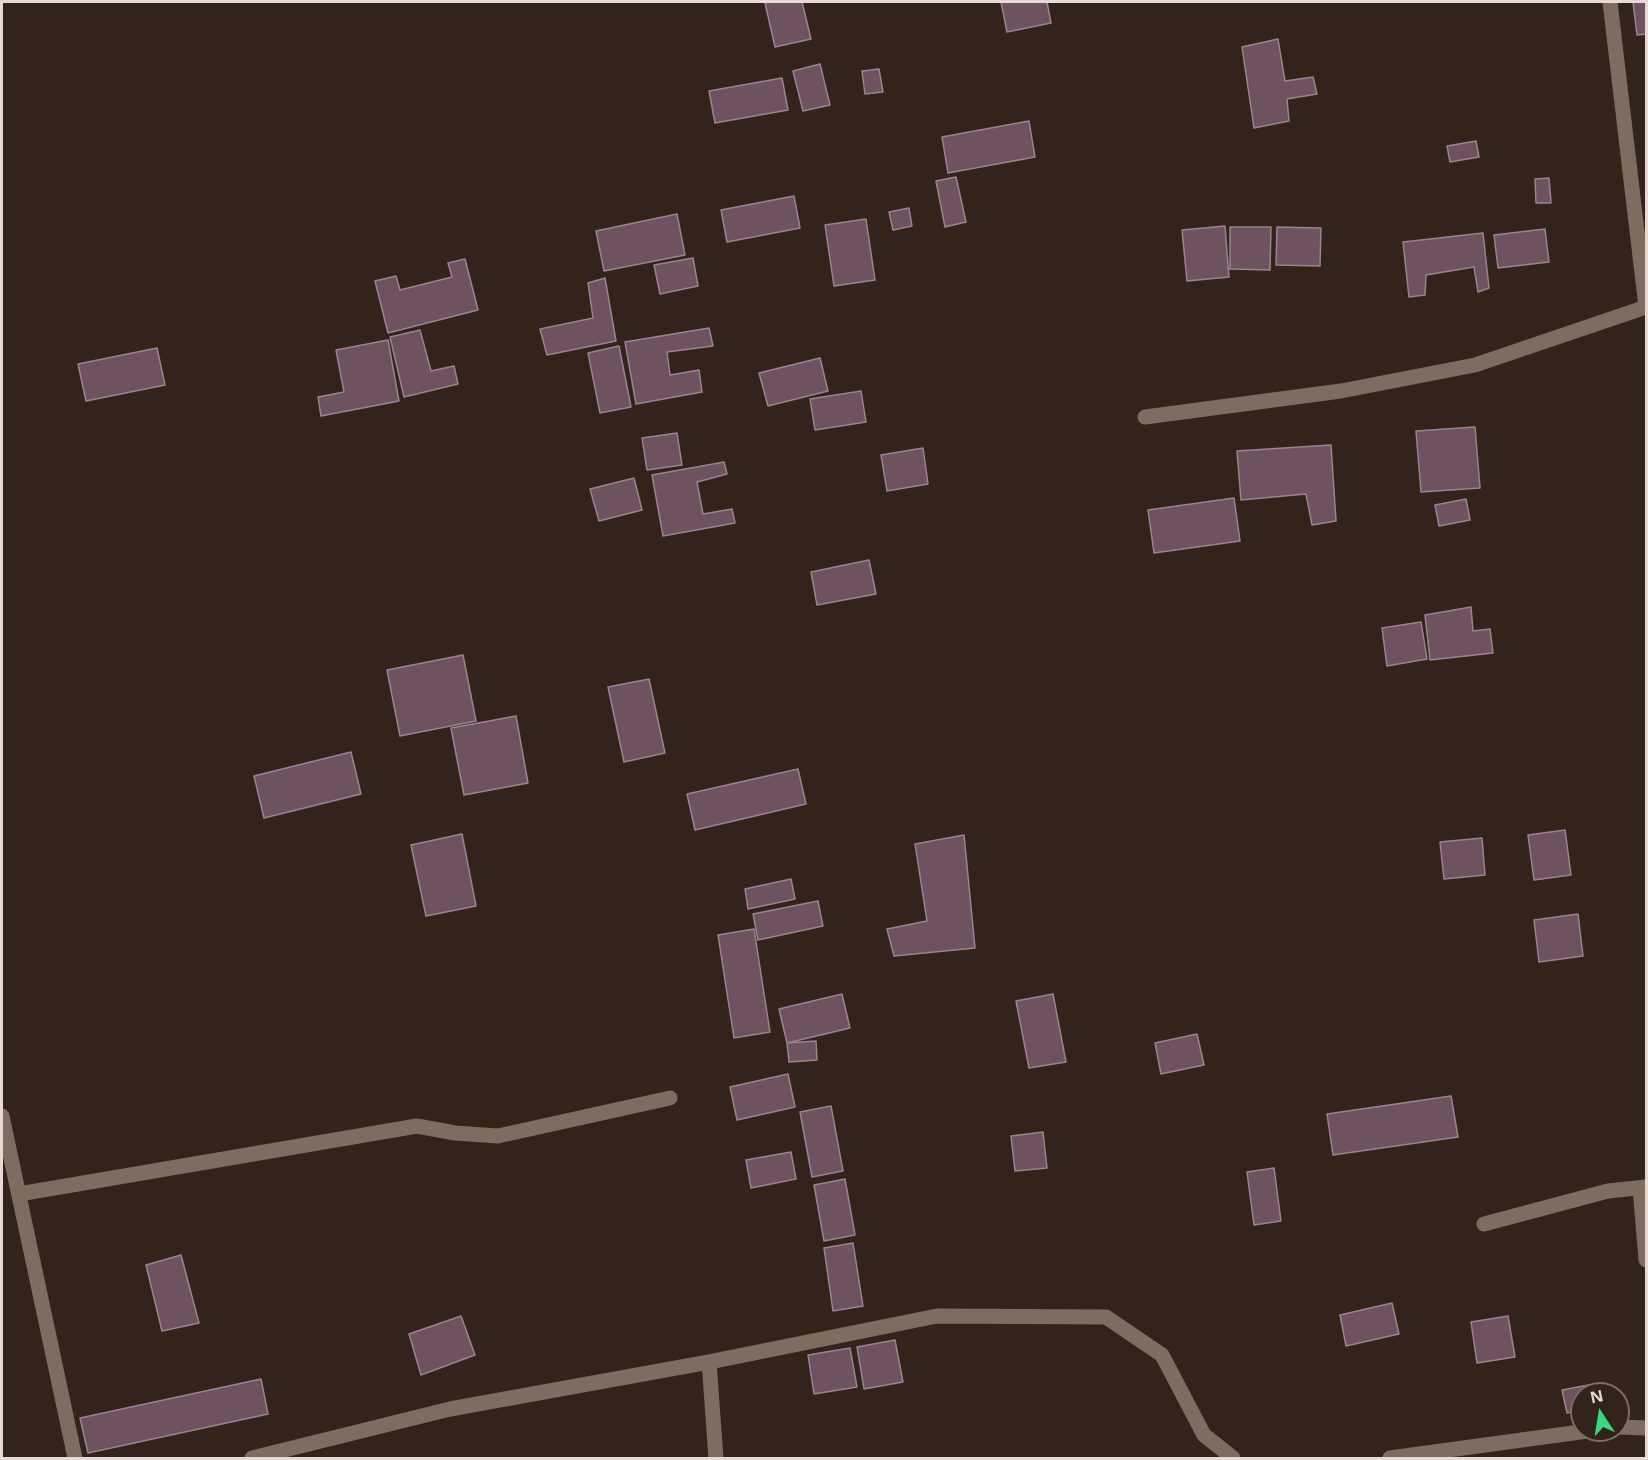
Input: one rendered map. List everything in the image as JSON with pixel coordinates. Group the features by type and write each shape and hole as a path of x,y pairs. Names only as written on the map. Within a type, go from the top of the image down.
{"street":[{"path":"1144,417 1341,391 1475,365 1646,307 1610,2"},
{"path":"19,1194 417,1126 455,1133 498,1136 669,1098"},
{"path":"2,1116 5,1149 19,1194 75,1458"},
{"path":"1484,1224 1608,1191 1643,1188 1647,1260"},
{"path":"252,1458 450,1409 709,1362 936,1316 1106,1317 1162,1355 1203,1435 1233,1458"},
{"path":"709,1362 716,1458"},
{"path":"1630,1427 1647,1428"},
{"path":"1390,1458 1570,1433"}],"building":[{"path":"802,2 811,39 775,47 765,3"},
{"path":"1001,2 1047,2 1051,23 1007,32"},
{"path":"1633,2 1646,2 1646,34 1637,35"},
{"path":"1278,39 1285,81 1313,77 1317,94 1287,99 1289,121 1254,128 1242,47"},
{"path":"820,64 830,105 803,111 793,71"},
{"path":"879,69 883,92 865,94 862,71"},
{"path":"782,78 788,110 715,123 709,91"},
{"path":"1029,121 1035,157 948,173 942,137"},
{"path":"1476,141 1479,157 1450,162 1447,146"},
{"path":"956,177 966,222 945,227 936,181"},
{"path":"1549,178 1551,203 1536,203 1535,179"},
{"path":"794,196 800,228 727,242 721,210"},
{"path":"909,208 912,226 893,230 889,212"},
{"path":"677,214 685,255 604,271 596,231"},
{"path":"866,219 875,280 834,286 825,225"},
{"path":"1225,226 1229,277 1187,281 1182,230"},
{"path":"1230,227 1271,227 1270,270 1230,269"},
{"path":"1277,227 1321,228 1320,266 1276,265"},
{"path":"1545,229 1549,262 1498,268 1494,235"},
{"path":"1483,233 1489,288 1478,292 1474,267 1426,275 1425,295 1409,297 1403,242"},
{"path":"693,258 698,286 660,294 654,265"},
{"path":"465,259 478,310 388,333 375,281 396,276 400,290 452,277 448,263"},
{"path":"605,278 616,341 547,355 540,329 593,318 588,283"},
{"path":"709,328 713,346 667,352 670,375 699,370 702,392 636,404 625,342"},
{"path":"420,330 431,371 454,366 458,384 404,397 390,337"},
{"path":"388,340 399,401 321,416 318,397 344,392 336,350"},
{"path":"619,346 631,407 600,413 588,353"},
{"path":"157,348 165,385 86,401 78,364"},
{"path":"820,358 828,391 768,406 759,373"},
{"path":"861,391 866,422 815,430 810,399"},
{"path":"1475,427 1480,488 1421,492 1416,431"},
{"path":"677,433 682,465 647,470 642,438"},
{"path":"1331,445 1336,521 1312,525 1306,494 1241,500 1237,451"},
{"path":"923,448 928,484 887,491 881,455"},
{"path":"724,462 727,474 697,482 703,514 732,509 735,523 663,536 652,475"},
{"path":"634,478 642,510 599,521 590,489"},
{"path":"1234,498 1240,541 1154,553 1148,510"},
{"path":"1466,499 1470,520 1439,526 1435,505"},
{"path":"869,560 876,594 817,605 811,572"},
{"path":"1471,607 1473,631 1490,629 1493,653 1430,660 1425,615"},
{"path":"1421,622 1427,659 1387,666 1382,628"},
{"path":"463,655 476,721 400,736 387,670"},
{"path":"649,679 665,753 624,762 608,687"},
{"path":"516,716 528,783 464,795 451,728"},
{"path":"351,752 361,794 264,818 254,776"},
{"path":"798,769 806,804 695,830 687,794"},
{"path":"1565,830 1571,875 1534,880 1528,835"},
{"path":"462,834 476,906 426,916 411,845"},
{"path":"964,835 975,948 894,956 887,929 927,921 915,844"},
{"path":"1482,838 1485,875 1444,879 1440,842"},
{"path":"791,879 795,899 748,909 745,889"},
{"path":"818,901 823,926 758,940 753,914"},
{"path":"1578,914 1583,956 1539,962 1534,920"},
{"path":"754,929 770,1032 734,1038 718,935"},
{"path":"842,994 850,1028 787,1043 779,1009"},
{"path":"1053,994 1066,1062 1029,1068 1016,1001"},
{"path":"1197,1034 1204,1065 1161,1074 1155,1043"},
{"path":"816,1041 817,1060 789,1062 787,1043"},
{"path":"788,1074 795,1107 737,1120 730,1087"},
{"path":"1451,1096 1458,1137 1333,1155 1327,1114"},
{"path":"831,1106 843,1171 812,1177 800,1112"},
{"path":"1043,1132 1047,1168 1015,1171 1011,1136"},
{"path":"791,1152 796,1179 751,1188 746,1160"},
{"path":"1274,1168 1281,1221 1254,1225 1247,1172"},
{"path":"845,1179 855,1235 824,1241 814,1185"},
{"path":"853,1243 863,1306 833,1311 824,1248"},
{"path":"181,1255 199,1323 162,1331 146,1265"},
{"path":"1392,1303 1399,1334 1346,1346 1340,1315"},
{"path":"461,1316 475,1355 421,1375 409,1334"},
{"path":"1508,1316 1515,1357 1477,1363 1471,1322"},
{"path":"895,1340 903,1382 864,1389 857,1347"},
{"path":"850,1348 857,1387 814,1394 808,1355"},
{"path":"261,1379 268,1414 88,1453 80,1418"},
{"path":"1570,1388 1570,1412 1567,1413 1562,1390"}]}
